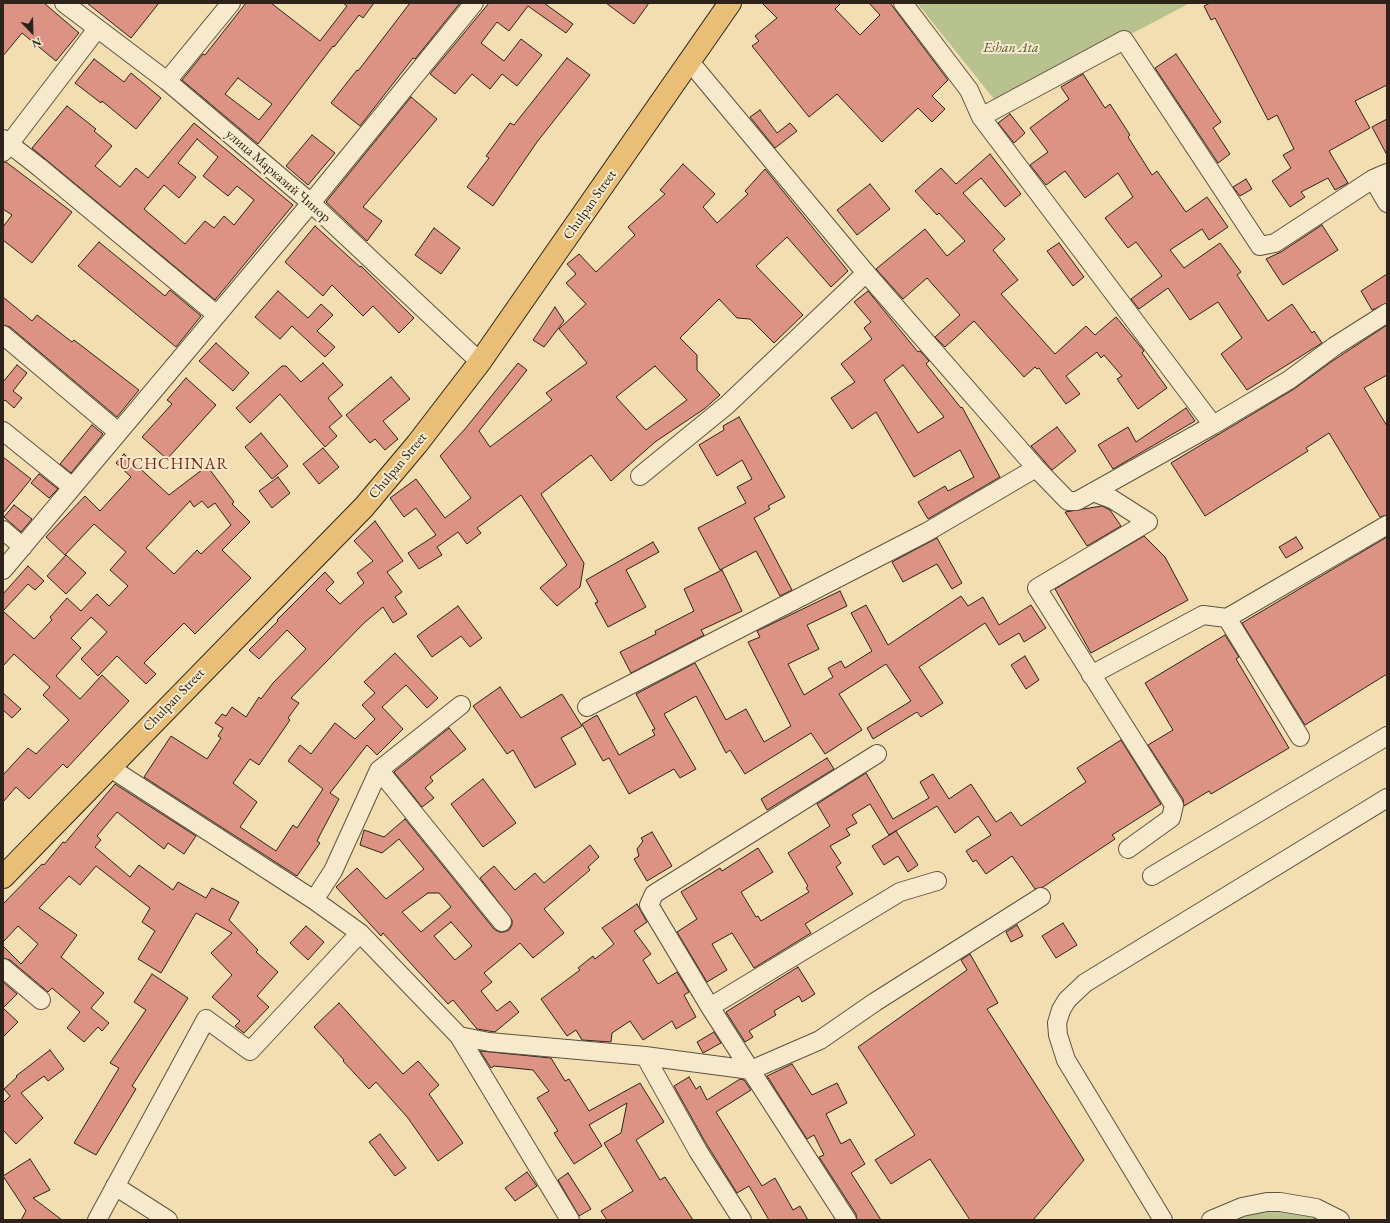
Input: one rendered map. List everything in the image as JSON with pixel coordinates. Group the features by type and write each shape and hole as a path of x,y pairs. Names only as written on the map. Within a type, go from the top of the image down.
{"main road":[{"name":"Chulpan Street","path":"3,877 364,507 417,444 480,362 690,62 722,6"}],"street":[{"name":"улица Марказий Чинор","path":"64,3 167,81 311,202 480,362"},
{"path":"167,81 231,3"},
{"path":"3,570 71,486 311,202 474,3"},
{"path":"903,3 969,90 981,118 1213,425"},
{"path":"97,29 5,145 39,167 217,315"},
{"path":"981,118 1124,40 1260,246 1275,243 1380,176 1387,203"},
{"path":"690,62 866,273 1036,468 1068,500 1078,501 1213,425 1289,380 1335,346 1387,313"},
{"path":"640,476 727,405 866,273"},
{"path":"3,335 118,432"},
{"path":"3,432 71,486"},
{"path":"587,707 928,532 1036,468"},
{"path":"1093,492 1112,500 1148,522 1038,588 1091,675 1174,805 1171,818 1128,849"},
{"path":"1091,675 1203,615 1227,618 1387,525"},
{"path":"3,530 23,547"},
{"path":"1227,618 1300,737"},
{"path":"314,900 333,871 379,770 461,705"},
{"path":"1152,876 1387,736"},
{"path":"847,1220 710,1007 649,905 654,894 876,754"},
{"path":"109,767 314,900 360,933 459,1036 570,1220"},
{"path":"379,770 502,922"},
{"path":"1163,1220 1066,1060 1058,1035 1057,1023 1061,1010 1067,1000 1085,983 1387,798"},
{"path":"710,1007 900,892 937,881"},
{"path":"459,1036 489,1042 645,1056 751,1070 820,1040 875,1002 1041,897"},
{"path":"97,1220 206,1019 250,1051 360,933"},
{"path":"3,968 41,1000"},
{"path":"645,1056 698,1151 742,1220"},
{"path":"115,1186 168,1220"},
{"path":"1211,1220 1242,1207 1255,1204 1280,1202 1316,1208 1340,1220"}],"green space":[{"name":"Eshan Аta","path":"917,3 1190,3 998,104"},
{"path":"1279,1210 1309,1216 1319,1220 1236,1220 1250,1215"}],"building":[{"path":"3,3 44,3 79,33 56,61 22,33 3,56"},
{"path":"87,3 159,3 131,38"},
{"path":"246,3 271,3 320,41 347,6 343,3 374,3 363,18 359,15 334,47 333,46 258,144 182,80 203,54 205,55","holes":["238,78 272,104 259,120 225,94"]},
{"path":"410,3 460,3 415,59 413,58 360,126 331,103 357,70 358,71"},
{"path":"489,3 544,3 573,24 566,33 528,6 509,31 497,22 481,43 504,61 521,39 542,55 517,86 502,74 490,89 472,74 455,94 430,74"},
{"path":"606,3 649,3 634,24"},
{"path":"762,3 841,3 835,9 860,35 880,15 869,3 890,3 948,80 932,96 945,109 932,122 918,108 882,142 837,94 809,117 752,46 759,41 755,36 777,18"},
{"path":"1210,3 1387,3 1387,85 1355,101 1370,128 1329,151 1348,183 1335,190 1328,178 1301,192 1305,197 1290,207 1272,181 1291,168 1283,155 1294,149 1277,115 1268,120 1215,18 1211,20 1204,6"},
{"path":"1176,54 1221,122 1213,128 1230,154 1218,163 1155,68"},
{"path":"567,58 590,75 537,142 493,206 467,187 489,158 486,156 510,123 514,125"},
{"path":"94,59 124,82 131,73 161,98 136,129 102,101 101,103 75,83"},
{"path":"1083,74 1105,108 1110,104 1130,135 1128,137 1152,175 1157,171 1186,212 1207,197 1228,227 1209,240 1202,229 1170,250 1184,268 1220,243 1241,272 1237,275 1268,321 1292,304 1312,333 1314,331 1322,343 1247,390 1221,354 1242,338 1218,302 1190,320 1168,288 1139,309 1131,299 1162,276 1136,242 1128,248 1105,218 1133,197 1118,173 1085,198 1065,171 1046,185 1030,165 1048,152 1030,128 1069,99 1061,87"},
{"path":"411,97 437,119 363,207 382,221 367,241 326,202"},
{"path":"67,106 96,129 94,131 112,146 95,166 120,187 136,168 148,178 194,123 293,205 215,300 32,148","holes":["197,139 218,157 203,176 228,196 237,186 254,200 234,225 224,216 214,228 205,221 185,244 144,209 164,185 179,198 196,177 178,163"]},
{"path":"760,110 777,133 790,123 797,131 775,148 750,117"},
{"path":"1010,114 1025,133 1014,143 998,123"},
{"path":"1387,119 1387,155 1372,127"},
{"path":"312,135 335,153 308,185 286,166"},
{"path":"990,154 1021,194 1005,207 981,178 963,193 1005,239 993,250 1018,280 1001,294 1055,354 1086,326 1095,335 1116,317 1144,351 1142,353 1167,388 1138,409 1117,379 1122,376 1104,355 1101,358 1097,352 1066,376 1080,394 1066,404 1039,368 1037,369 1035,367 1024,377 974,321 945,347 935,337 960,315 927,278 903,299 876,269 925,229 947,256 965,241 939,213 937,215 915,191 941,168 956,184"},
{"path":"3,162 6,162 72,212 32,263 3,240 3,227 12,215 3,209"},
{"path":"683,164 715,194 703,207 717,223 748,194 745,191 765,169 848,271 831,287 787,237 756,266 803,315 774,343 750,319 737,318 719,299 680,338 697,355 697,370 720,395 704,409 655,442 611,481 591,455 541,494 584,563 580,587 557,606 540,588 567,565 521,495 477,528 481,533 467,544 458,532 437,547 442,555 419,569 408,553 436,535 416,508 404,517 390,498 416,479 445,518 471,498 440,456 465,429 518,363 527,370 479,431 490,447 552,400 546,393 587,363 559,329 586,304 566,283 576,274 567,264 579,254 596,272 635,235 628,227 665,194 660,190","holes":["655,366 687,400 646,430 616,397"]},
{"path":"1246,179 1252,189 1240,196 1233,187"},
{"path":"870,184 890,209 857,235 837,210"},
{"path":"1322,225 1338,250 1283,285 1266,259 1281,252"},
{"path":"315,226 360,267 361,266 414,318 399,333 373,306 363,316 332,285 323,296 285,262"},
{"path":"434,228 460,248 441,274 415,255"},
{"path":"99,242 165,296 170,290 201,316 176,347 78,266"},
{"path":"1059,243 1084,277 1073,286 1047,251"},
{"path":"1387,274 1387,303 1372,310 1361,291"},
{"path":"278,291 308,318 321,304 333,315 317,331 335,347 325,357 292,326 280,339 255,317"},
{"path":"868,291 918,352 920,351 929,361 926,364 961,408 962,407 1000,477 928,519 918,502 945,486 948,491 974,477 960,450 914,477 876,412 852,429 831,398 855,382 841,364 872,339 864,328 871,322 854,302","holes":["903,365 944,417 918,433 884,380"]},
{"path":"3,297 32,321 37,315 72,342 74,340 139,390 117,417 10,327 3,325"},
{"path":"555,307 564,321 544,347 533,340"},
{"path":"1387,325 1387,375 1364,388 1387,426 1387,515 1380,517 1329,433 1306,448 1308,451 1205,516 1171,463 1294,389 1331,362"},
{"path":"216,343 249,373 233,391 199,361"},
{"path":"323,363 343,385 328,398 342,416 329,427 337,436 325,447 280,394 250,423 236,408 282,366 286,366 301,382"},
{"path":"17,365 27,373 13,391 22,398 14,408 5,400 3,402 3,382"},
{"path":"391,377 410,399 383,421 398,439 385,450 375,439 370,443 346,415"},
{"path":"186,378 216,405 167,459 142,437 172,404 167,400"},
{"path":"1186,408 1195,421 1113,469 1098,445 1128,427 1136,442"},
{"path":"739,417 785,497 768,506 770,509 754,518 792,590 780,596 756,551 720,570 698,528 746,503 737,487 752,479 742,460 717,476 699,445 724,430 723,426"},
{"path":"92,425 103,434 71,473 60,464"},
{"path":"1057,427 1076,451 1052,470 1031,446"},
{"path":"261,433 288,466 272,479 245,447"},
{"path":"323,448 339,467 319,484 303,464"},
{"path":"124,454 169,495 207,466 234,502 232,504 250,522 222,550 251,578 195,634 184,623 144,663 156,674 146,684 117,656 98,676 81,659 107,632 91,617 71,638 81,648 56,676 80,699 102,675 129,701 67,768 63,764 29,799 16,787 3,802 3,775 28,748 36,754 69,720 43,695 50,687 14,654 3,666 3,611 34,639 52,620 50,617 67,598 81,611 97,594 109,606 128,586 110,570 126,552 94,524 65,555 46,537 85,496 100,511 131,477 116,463","holes":["190,501 194,507 202,501 208,508 215,503 231,525 201,554 197,550 174,574 146,548"]},
{"path":"3,457 31,479 3,513"},
{"path":"39,474 58,489 49,498 31,483"},
{"path":"278,477 290,493 272,508 259,491"},
{"path":"14,505 32,519 21,532 4,517"},
{"path":"1102,506 1110,510 1121,526 1087,546 1065,512"},
{"path":"375,521 403,561 387,572 402,592 395,597 407,614 393,623 383,607 364,623 291,698 299,703 288,718 290,720 259,765 250,759 233,783 257,802 240,827 276,851 293,825 297,828 323,789 288,761 300,745 311,754 335,723 355,739 375,719 362,705 375,693 364,682 395,653 438,698 427,708 406,685 382,707 403,729 377,755 367,745 330,793 339,799 317,841 320,843 297,876 144,777 171,736 207,759 221,738 218,736 223,728 215,723 222,714 226,716 232,707 246,717 259,697 261,699 273,683 306,649 287,630 259,659 249,650 325,572 334,582 326,590 340,604 364,583 357,573 373,561 354,541"},
{"path":"1144,536 1165,557 1188,600 1091,653 1055,589"},
{"path":"1296,537 1303,548 1286,558 1279,547"},
{"path":"1387,537 1387,674 1305,725 1242,623"},
{"path":"937,538 962,583 952,589 937,564 903,582 892,562"},
{"path":"653,542 659,552 626,570 646,607 608,627 595,603 598,602 586,580"},
{"path":"66,555 86,573 66,594 47,576"},
{"path":"28,566 44,581 35,590 28,584 3,611 3,594"},
{"path":"722,570 742,611 701,630 704,635 631,673 620,652 656,634 655,631 694,611 684,589"},
{"path":"840,591 847,606 807,625 819,649 788,664 804,695 833,677 828,668 841,661 845,668 872,651 851,613 866,605 888,645 961,596 968,606 983,597 999,625 1031,605 1046,628 1024,642 1019,633 999,645 985,623 919,667 943,703 921,717 917,712 873,739 867,728 911,701 886,664 839,694 862,730 825,754 811,733 745,774 730,750 726,753 696,696 664,714 696,769 680,778 674,769 629,794 609,758 603,761 582,724 597,715 619,755 655,735 652,730 655,729 636,694 695,663 726,720 746,709 764,742 791,726 748,642 760,637 757,631"},
{"path":"458,606 482,638 470,647 461,636 432,657 417,636"},
{"path":"1225,635 1239,657 1236,659 1289,748 1211,794 1209,791 1184,806 1183,799 1148,745 1173,730 1145,683"},
{"path":"1025,656 1039,680 1026,689 1011,665"},
{"path":"500,687 521,718 562,694 582,726 561,738 576,764 535,788 513,750 507,754 473,706"},
{"path":"3,693 21,709 12,718 3,710"},
{"path":"449,728 466,749 430,777 433,781 425,788 434,798 422,807 394,772"},
{"path":"1121,740 1161,804 1112,835 1115,839 1043,887 1035,889 1012,856 986,874 976,860 973,862 966,851 991,835 978,816 955,833 937,806 889,835 870,804 852,815 857,823 846,829 850,835 830,846 841,863 836,867 853,894 805,924 811,933 754,968 732,933 712,944 727,970 707,982 677,932 697,919 681,892 720,868 722,871 758,848 773,872 741,892 756,917 758,916 761,921 809,892 806,888 808,886 788,853 830,826 817,804 866,773 893,819 929,798 920,782 933,774 949,799 971,784 996,822 1011,812 1021,826 1086,782 1077,768"},
{"path":"827,758 834,769 767,810 761,799"},
{"path":"483,779 516,823 483,847 451,804"},
{"path":"115,784 196,836 184,854 168,843 164,849 117,812 97,836 101,840 95,847 130,877 139,865 173,890 178,882 206,898 212,888 239,902 229,920 258,950 256,952 278,972 257,996 269,1007 244,1033 235,1026 240,1021 212,997 232,975 211,953 232,933 196,913 161,973 138,959 155,931 142,922 150,908 96,866 80,885 69,876 39,908 77,935 61,957 104,993 91,1008 109,1023 102,1031 98,1027 84,1042 67,1028 80,1012 52,988 48,992 10,960 3,958 3,946 21,964 38,944 18,926 3,942 3,904 42,864 44,865 63,842 65,843"},
{"path":"405,819 494,929 499,932 509,930 512,925 512,920 480,878 494,866 515,890 535,873 544,883 590,845 599,857 588,867 590,870 544,909 564,933 533,958 520,943 484,973 492,982 481,991 497,1011 510,1001 519,1012 495,1032 477,1029 453,1000 448,1004 383,933 381,936 336,887 357,868 386,899 424,869 399,839 382,853 360,845 364,830 384,837","holes":["428,893 439,893 451,907 421,932 402,912","451,922 472,946 455,960 434,936"]},
{"path":"896,831 918,865 908,872 898,856 884,865 872,846"},
{"path":"652,832 672,866 647,881 634,859 639,856 637,849 643,841 641,838"},
{"path":"637,904 647,922 634,931 651,954 643,960 658,984 677,972 689,992 684,995 696,1017 676,1029 672,1021 643,1040 630,1021 612,1033 611,1042 582,1040 576,1030 567,1036 541,999 580,970 578,968 593,956 595,959 614,944 602,928"},
{"path":"1063,923 1077,945 1056,958 1042,936"},
{"path":"1017,925 1023,936 1011,942 1006,932"},
{"path":"306,926 324,942 308,960 290,943"},
{"path":"970,954 998,1003 987,1009 1084,1160 1033,1220 970,1220 930,1159 891,1184 875,1160 915,1135 858,1047 967,970 961,960"},
{"path":"798,967 815,994 802,1002 799,996 774,1011 776,1015 749,1031 753,1037 745,1042 726,1012"},
{"path":"152,974 188,998 132,1086 136,1089 96,1155 74,1143 119,1068 110,1063 146,1010 134,1002"},
{"path":"3,982 17,994 3,1008"},
{"path":"339,1003 403,1074 418,1061 439,1085 429,1094 463,1143 438,1161 408,1118 376,1082 369,1089 343,1061 344,1060 314,1027"},
{"path":"3,1008 18,1022 3,1037"},
{"path":"714,1032 721,1043 703,1053 697,1042"},
{"path":"50,1050 64,1069 48,1081 44,1076 21,1093 43,1118 16,1144 3,1130 3,1103 10,1096 4,1089 17,1077 16,1076"},
{"path":"480,1051 551,1058 565,1081 569,1079 589,1111 640,1083 664,1122 636,1140 660,1180 665,1177 693,1220 607,1220 601,1211 633,1191 604,1143 621,1133 627,1103 589,1125 602,1146 574,1164 554,1133 558,1131 537,1098 549,1091 533,1070 494,1066 491,1068"},
{"path":"792,1064 812,1095 837,1083 847,1103 826,1114 841,1144 850,1139 865,1164 851,1173 881,1220 857,1220 856,1214 819,1157 824,1155 814,1135 807,1139 767,1076"},
{"path":"689,1077 696,1089 700,1086 707,1100 740,1079 744,1080 751,1090 716,1112 762,1186 775,1178 793,1210 800,1206 808,1220 769,1220 749,1186 737,1193 704,1140 674,1086"},
{"path":"380,1134 406,1168 395,1176 369,1142"},
{"path":"30,1159 50,1190 33,1198 62,1220 21,1220 26,1211 3,1176"},
{"path":"527,1172 537,1186 515,1201 505,1188"},
{"path":"568,1173 591,1209 579,1216 558,1180"}],"district":[{"name":"UCHCHINAR","path":"174,465"}]}
